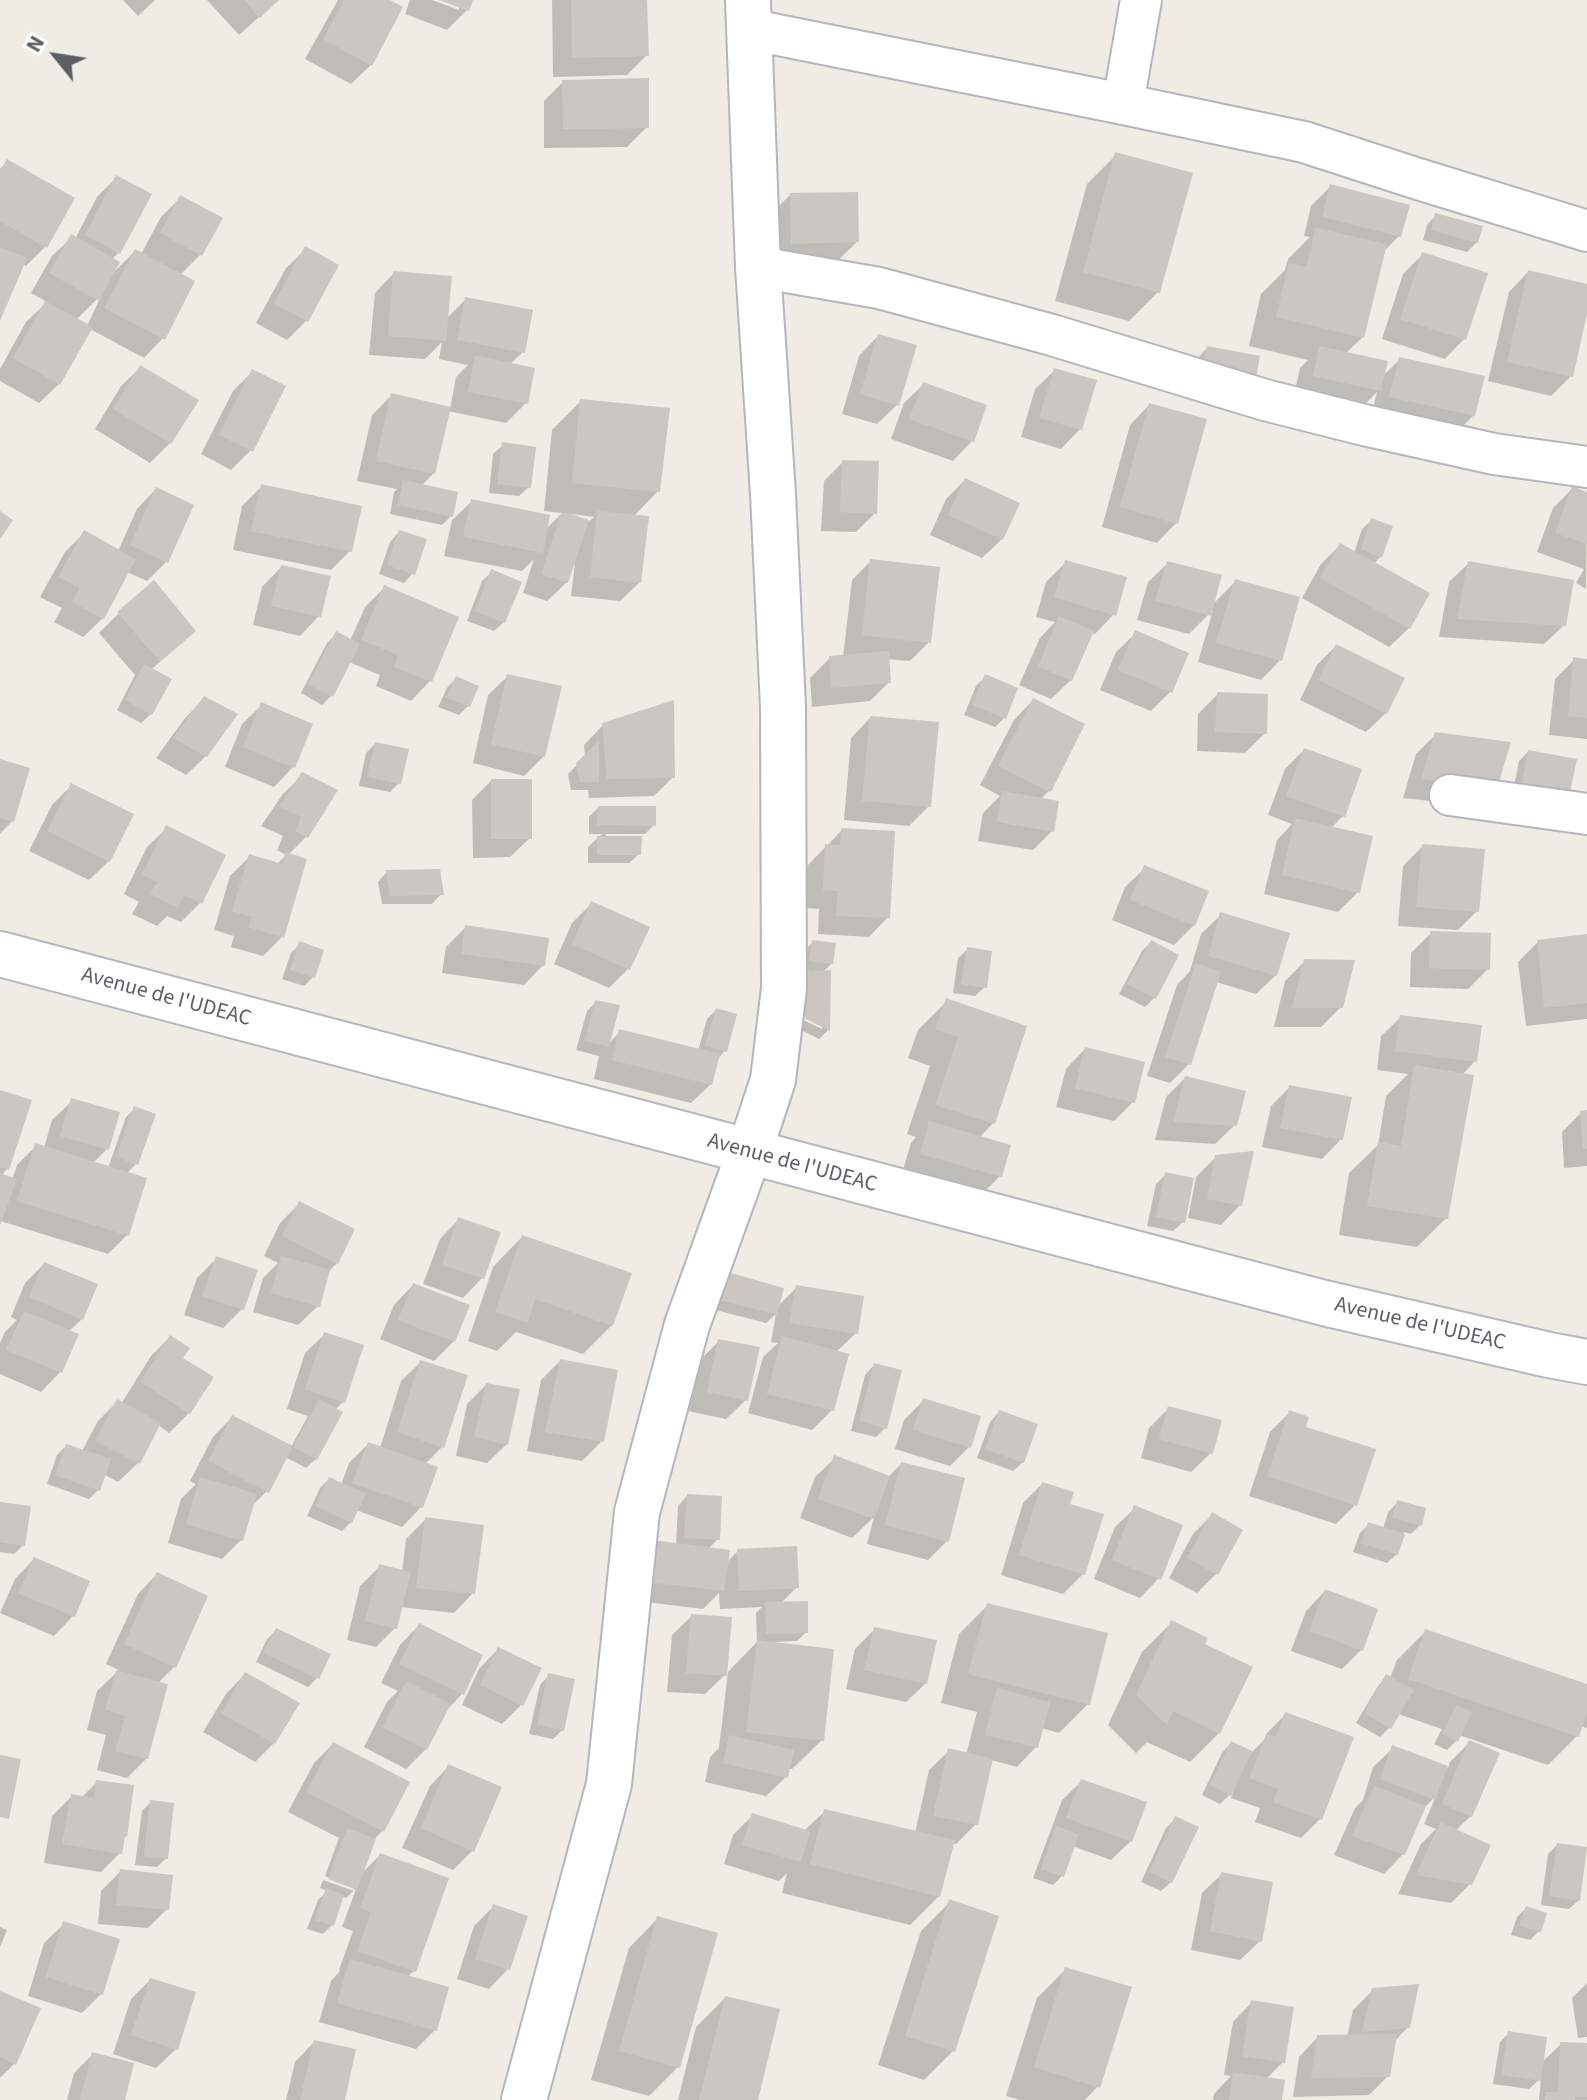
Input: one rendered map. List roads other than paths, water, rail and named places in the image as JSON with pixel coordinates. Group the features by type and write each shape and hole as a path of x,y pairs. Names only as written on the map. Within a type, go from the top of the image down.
{"street":[{"path":"1123,104 1141,0"},
{"path":"524,2100 609,1784 637,1512 687,1325 773,1080 784,988 783,707 758,267 748,14 1123,104 1304,142 1587,231"},
{"path":"758,267 879,288 1052,335 1265,400 1364,425 1494,454 1587,467"},
{"path":"1450,795 1587,814"},
{"name":"Avenue de I'UDEAC","path":"0,954 1324,1303 1587,1362"}]}
